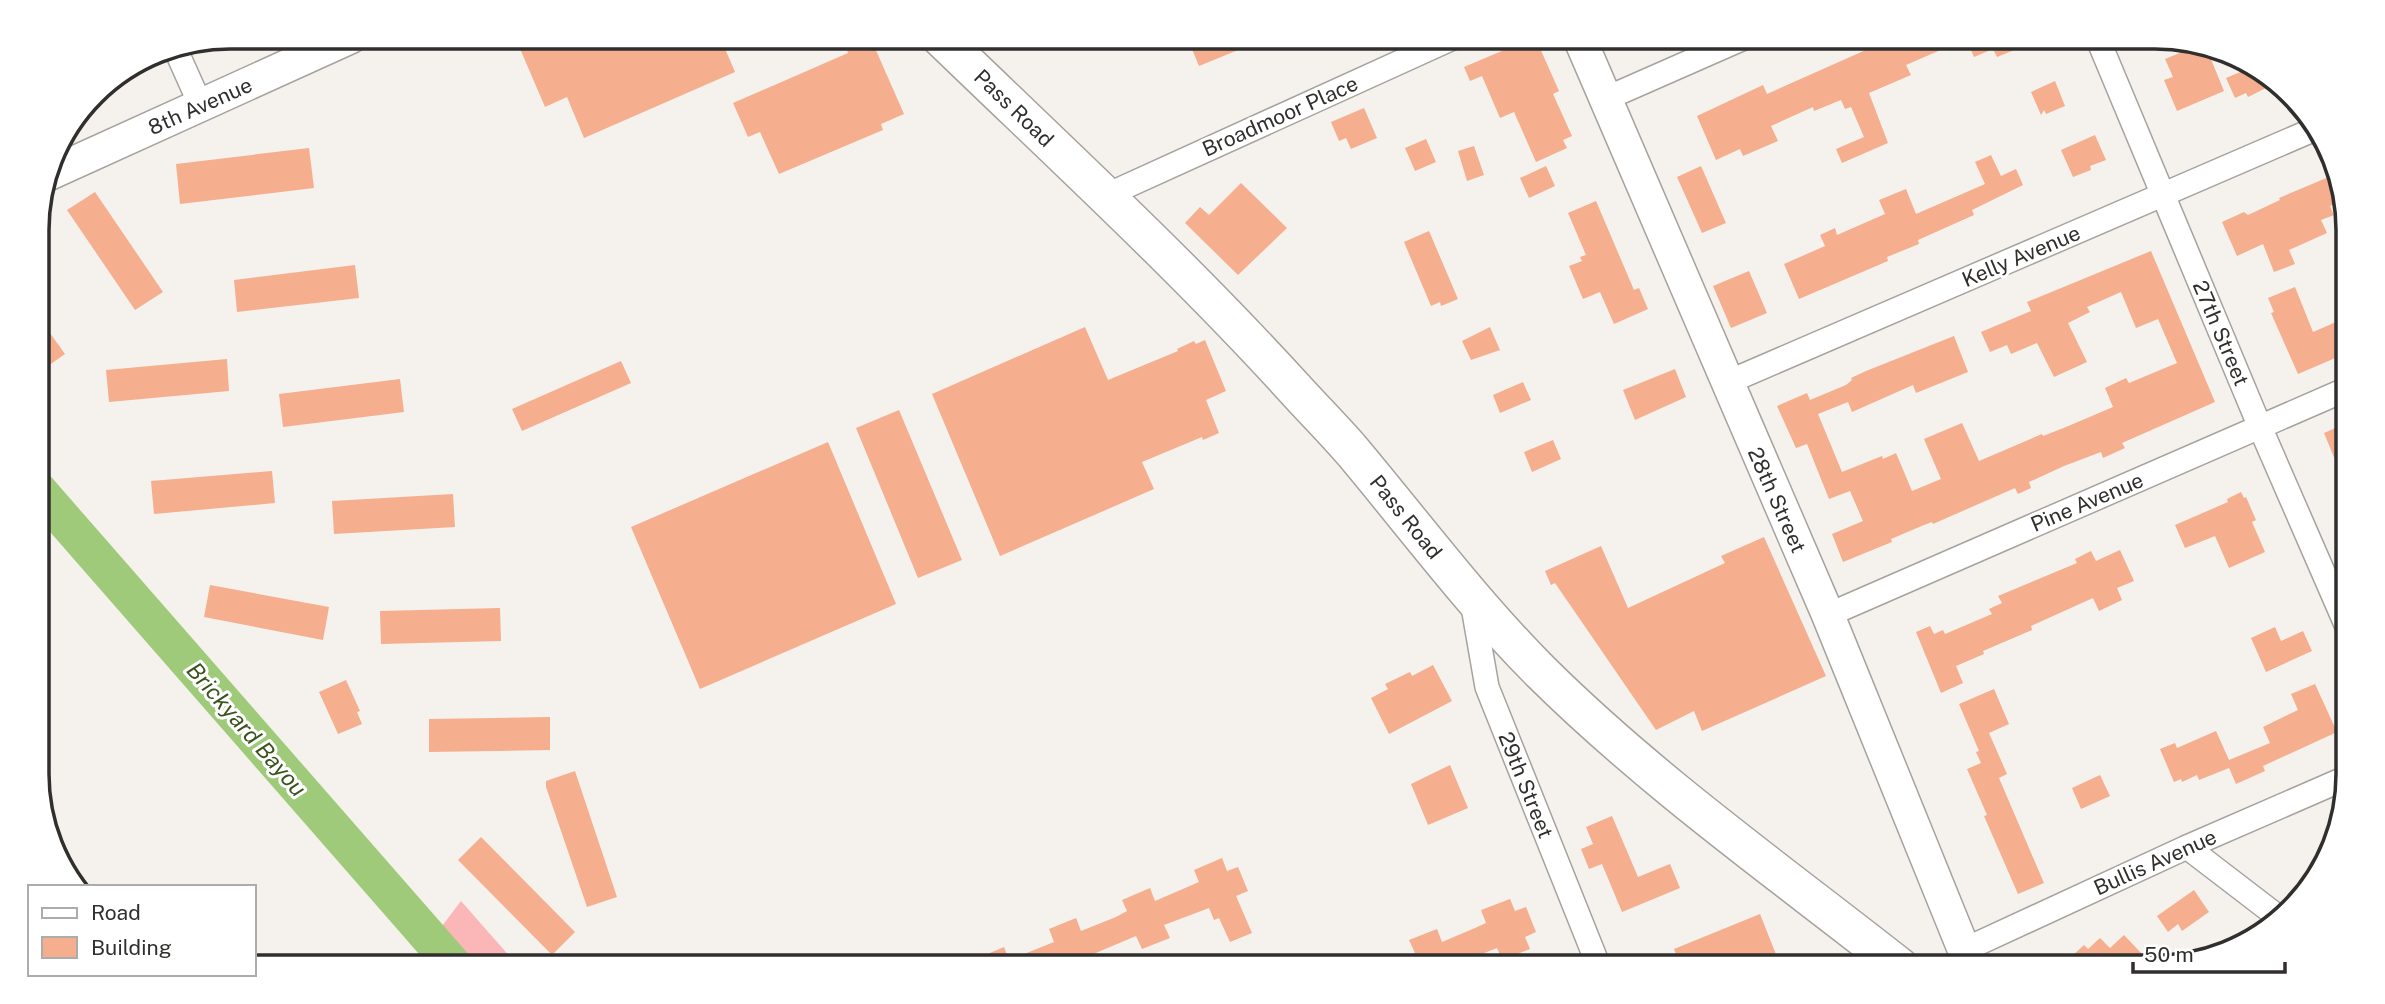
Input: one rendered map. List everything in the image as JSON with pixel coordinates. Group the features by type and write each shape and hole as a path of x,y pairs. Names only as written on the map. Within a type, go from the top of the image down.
{"main road":[{"name":"Pass Road","path":"952,49 1105,196 1289,382 1351,451 1472,597 1540,671 1609,736 1692,805 1885,955"}],"street":[{"name":"8th Avenue","path":"60,169 325,49"},
{"name":"Broadmoor Place","path":"1105,196 1429,49"},
{"name":"28th Street","path":"1584,49 1828,615 1964,955"},
{"path":"1605,99 1719,49"},
{"name":"27th Street","path":"2102,49 2336,601"},
{"path":"179,57 201,106"},
{"name":"Kelly Avenue","path":"1726,383 2307,132"},
{"name":"Pine Avenue","path":"1828,615 2336,394"},
{"name":"29th Street","path":"1472,597 1487,687 1594,955"},
{"name":"Bullis Avenue","path":"1974,955 2187,847 2336,782"},
{"path":"2187,847 2272,912"}],"shaded area":[{"path":"461,901 508,955 420,955"}],"building":[{"path":"520,49 725,49 735,72 584,138 567,97 545,107"},
{"path":"847,49 875,49 904,114 881,124 883,130 779,174 760,132 748,137 733,103 848,53"},
{"path":"1192,49 1241,49 1199,66"},
{"path":"1507,49 1540,49 1559,91 1553,94 1572,136 1563,140 1567,148 1536,162 1514,112 1500,118 1482,76 1470,81 1464,67"},
{"path":"1868,49 1943,49 1906,65 1911,75 1869,93 1888,143 1842,163 1836,149 1864,137 1851,107 1845,109 1841,100 1814,111 1813,107 1771,126 1778,141 1743,156 1740,149 1716,160 1697,116 1763,85 1767,94"},
{"path":"1970,49 1993,49 1974,57"},
{"path":"1993,49 2017,49 1997,57"},
{"path":"2182,52 2211,58 2224,91 2177,111 2164,80 2173,77 2165,59"},
{"path":"2242,71 2267,88 2248,97 2246,93 2235,98 2226,78"},
{"path":"2055,81 2065,106 2046,114 2044,110 2041,115 2031,92"},
{"path":"1364,108 1377,138 1351,149 1346,138 1339,141 1331,122"},
{"path":"2095,135 2106,160 2073,177 2061,150"},
{"path":"1426,139 1436,162 1415,171 1405,148"},
{"path":"1474,146 1484,175 1467,181 1458,151"},
{"path":"309,148 314,188 180,204 176,164"},
{"path":"1991,155 2001,176 2016,169 2023,185 1972,210 1974,215 1918,240 1919,244 1887,257 1888,261 1799,299 1784,264 1825,246 1820,235 1835,228 1837,235 1885,214 1879,200 1906,189 1916,214 1985,184 1975,162"},
{"path":"1546,166 1555,186 1529,198 1520,178"},
{"path":"1701,166 1726,223 1702,233 1677,177"},
{"path":"2328,177 2334,205 2330,206 2334,215 2321,220 2327,233 2289,250 2295,264 2274,272 2263,244 2237,256 2222,222 2244,212 2248,215 2280,200 2279,198"},
{"path":"1241,183 1287,228 1238,275 1185,223 1200,207 1209,215"},
{"path":"95,192 163,292 135,310 67,210"},
{"path":"1596,201 1634,290 1639,288 1648,309 1614,324 1600,292 1583,299 1569,266 1582,261 1580,257 1586,255 1568,213"},
{"path":"1429,231 1458,299 1441,306 1440,302 1431,306 1404,242"},
{"path":"2151,251 2215,402 2122,443 2125,448 2103,458 2101,452 2064,466 2029,482 2031,488 2018,494 2015,488 1933,524 1932,522 1891,539 1892,542 1843,562 1832,534 1863,521 1850,491 1829,499 1807,444 1796,448 1777,406 1807,393 1810,400 1846,385 1851,378 1866,371 1954,336 1968,372 1916,393 1913,385 1852,412 1848,402 1818,414 1842,472 1896,453 1912,491 1941,479 1924,439 1962,423 1979,461 2113,407 2105,388 2126,378 2129,383 2177,363 2158,319 2136,328 2121,292 2087,307 2090,312 2068,323 2087,362 2054,377 2037,343 2011,354 2007,345 1990,352 1981,332 2031,311 2027,302"},
{"path":"355,265 359,298 237,312 234,280"},
{"path":"1749,271 1767,313 1731,328 1713,286"},
{"path":"2295,287 2313,332 2336,322 2336,358 2298,374 2271,313 2274,312 2268,298"},
{"path":"1085,327 1108,380 1178,351 1177,349 1194,341 1196,344 1205,340 1226,391 1206,400 1219,433 1203,440 1202,437 1142,462 1154,489 1000,556 932,394"},
{"path":"1490,327 1500,350 1471,360 1462,341"},
{"path":"49,332 65,354 49,365"},
{"path":"227,359 229,391 109,402 106,370"},
{"path":"621,361 631,383 522,431 512,409"},
{"path":"1675,369 1686,397 1635,420 1623,390"},
{"path":"400,379 404,412 283,427 279,394"},
{"path":"1523,382 1531,400 1500,413 1493,395"},
{"path":"899,410 962,560 918,578 856,428"},
{"path":"2336,428 2336,462 2324,433"},
{"path":"1553,440 1561,459 1532,472 1524,452"},
{"path":"828,442 896,604 700,689 631,527"},
{"path":"272,471 275,503 154,514 151,481"},
{"path":"2241,492 2256,520 2252,522 2265,552 2229,568 2215,536 2185,548 2175,525 2228,502 2227,499"},
{"path":"453,494 455,527 334,534 332,501"},
{"path":"1764,537 1826,676 1702,731 1694,711 1656,730 1555,583 1551,585 1545,571 1601,546 1628,608 1725,563 1721,556"},
{"path":"2120,550 2134,581 2117,588 2122,600 2099,611 2093,598 2031,626 2032,630 1956,666 1963,683 1941,693 1916,632 1930,626 1934,634 1943,630 1945,634 1992,614 1989,609 2002,603 1998,596 2077,563 2075,559 2091,551 2096,561"},
{"path":"210,585 329,607 323,640 204,617"},
{"path":"500,608 501,641 381,644 380,611"},
{"path":"2275,627 2281,641 2303,631 2312,651 2266,672 2251,638"},
{"path":"1433,665 1452,701 1389,734 1371,698 1388,689 1385,684 1410,672 1412,676"},
{"path":"346,680 360,711 357,712 362,724 338,734 319,692"},
{"path":"2315,684 2336,732 2263,766 2265,771 2236,784 2229,768 2199,780 2197,775 2182,782 2181,779 2174,782 2160,749 2175,743 2177,748 2216,731 2229,760 2270,743 2263,727 2298,710 2291,694"},
{"path":"1994,689 2009,724 1989,733 2007,774 1999,778 2044,883 2018,894 1967,769 1981,763 1976,752 1979,751 1959,704"},
{"path":"550,717 550,750 429,752 429,719"},
{"path":"1450,765 1468,808 1428,825 1411,784"},
{"path":"575,771 617,897 587,907 546,787 546,781"},
{"path":"2100,775 2110,796 2081,809 2072,788"},
{"path":"1612,816 1638,877 1670,864 1680,888 1622,912 1602,864 1589,869 1581,849 1593,844 1586,827"},
{"path":"481,837 575,932 552,955 458,860"},
{"path":"1222,858 1227,871 1238,867 1248,891 1236,896 1252,933 1230,942 1219,918 1214,920 1209,908 1164,925 1170,938 1142,949 1136,936 1091,955 1022,955 1054,942 1049,929 1076,918 1081,931 1127,911 1122,900 1150,888 1155,901 1199,882 1194,870"},
{"path":"2194,890 2209,912 2182,931 2178,924 2168,932 2157,916"},
{"path":"1510,899 1515,911 1526,907 1536,932 1525,937 1530,949 1515,955 1500,955 1497,948 1479,955 1409,955 1415,953 1409,940 1437,929 1442,942 1486,923 1481,910"},
{"path":"1760,914 1776,955 1676,955 1674,949"},
{"path":"2124,935 2143,955 2073,955 2084,945 2088,949 2100,938 2110,948"},
{"path":"1004,947 1007,955 985,955"}],"waterway":[{"name":"Brickyard Bayou","path":"49,503 445,955"}]}
